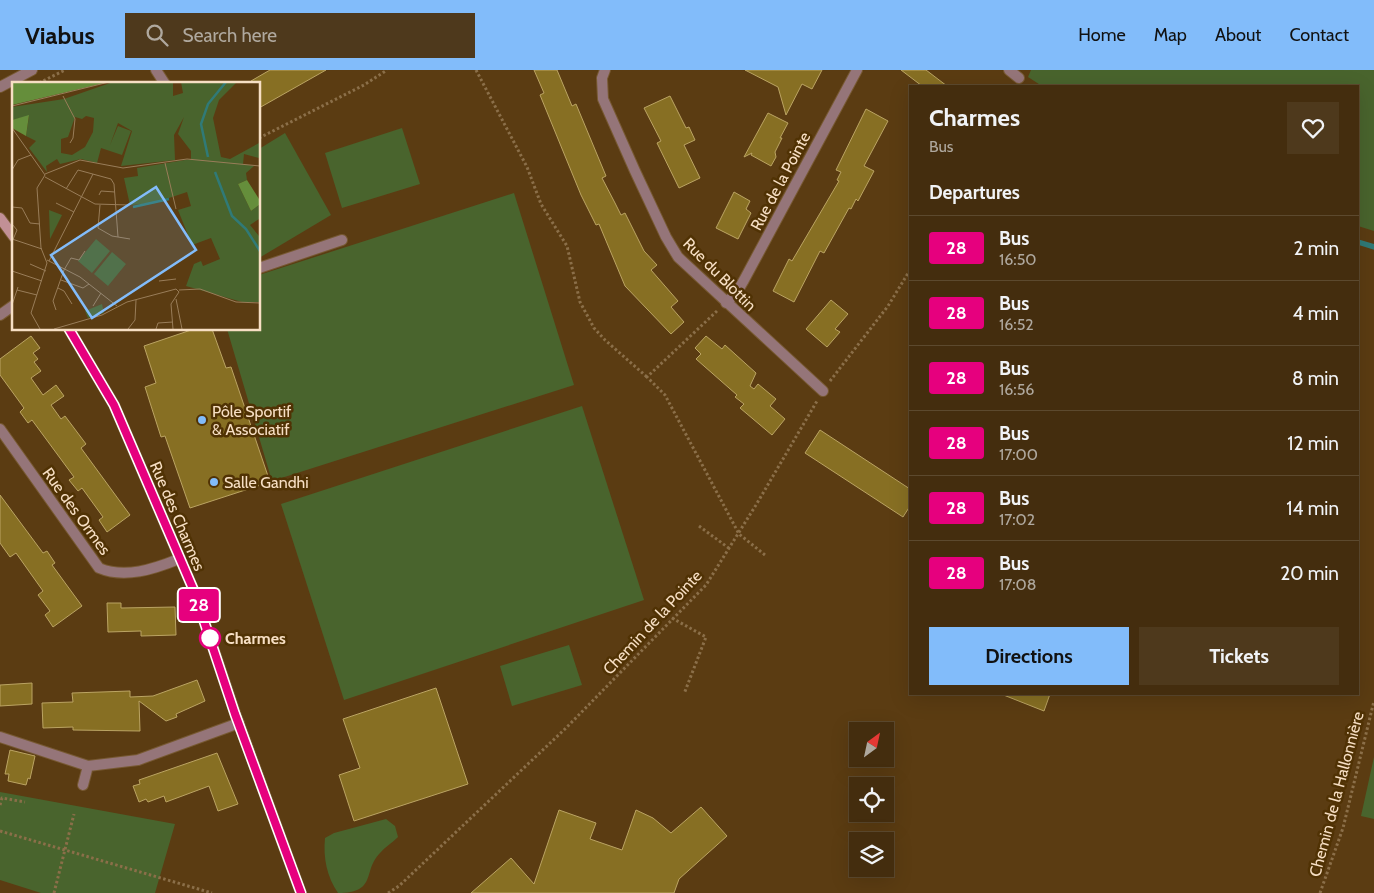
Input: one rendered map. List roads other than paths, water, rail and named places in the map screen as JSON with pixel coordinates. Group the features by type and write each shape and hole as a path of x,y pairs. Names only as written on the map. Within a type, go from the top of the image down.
{"street":[{"path":"0,87 32,70"},
{"path":"156,70 164,82"},
{"name":"Rue du Blottin","path":"605,70 602,78 603,99 666,237 678,257 823,391"},
{"name":"Rue de la Pointe","path":"726,303 737,292 744,280 857,70"},
{"path":"1009,70 1020,78"},
{"path":"0,218 12,234"},
{"path":"260,268 342,240"},
{"path":"0,315 12,306"},
{"name":"Rue des Charmes","path":"70,330 114,405 194,591 239,723 301,893"},
{"name":"Rue des Ormes","path":"0,428 99,568 109,572 150,570 179,558"},
{"path":"0,737 88,766 138,760 239,723"},
{"path":"83,785 88,766"}],"waterway":[{"path":"1359,242 1374,247"}],"place":[{"name":"Pôle Sportif & Associatif","path":"202,420"},
{"name":"Salle Gandhi","path":"214,482"},
{"name":"Charmes","path":"210,638"}]}
